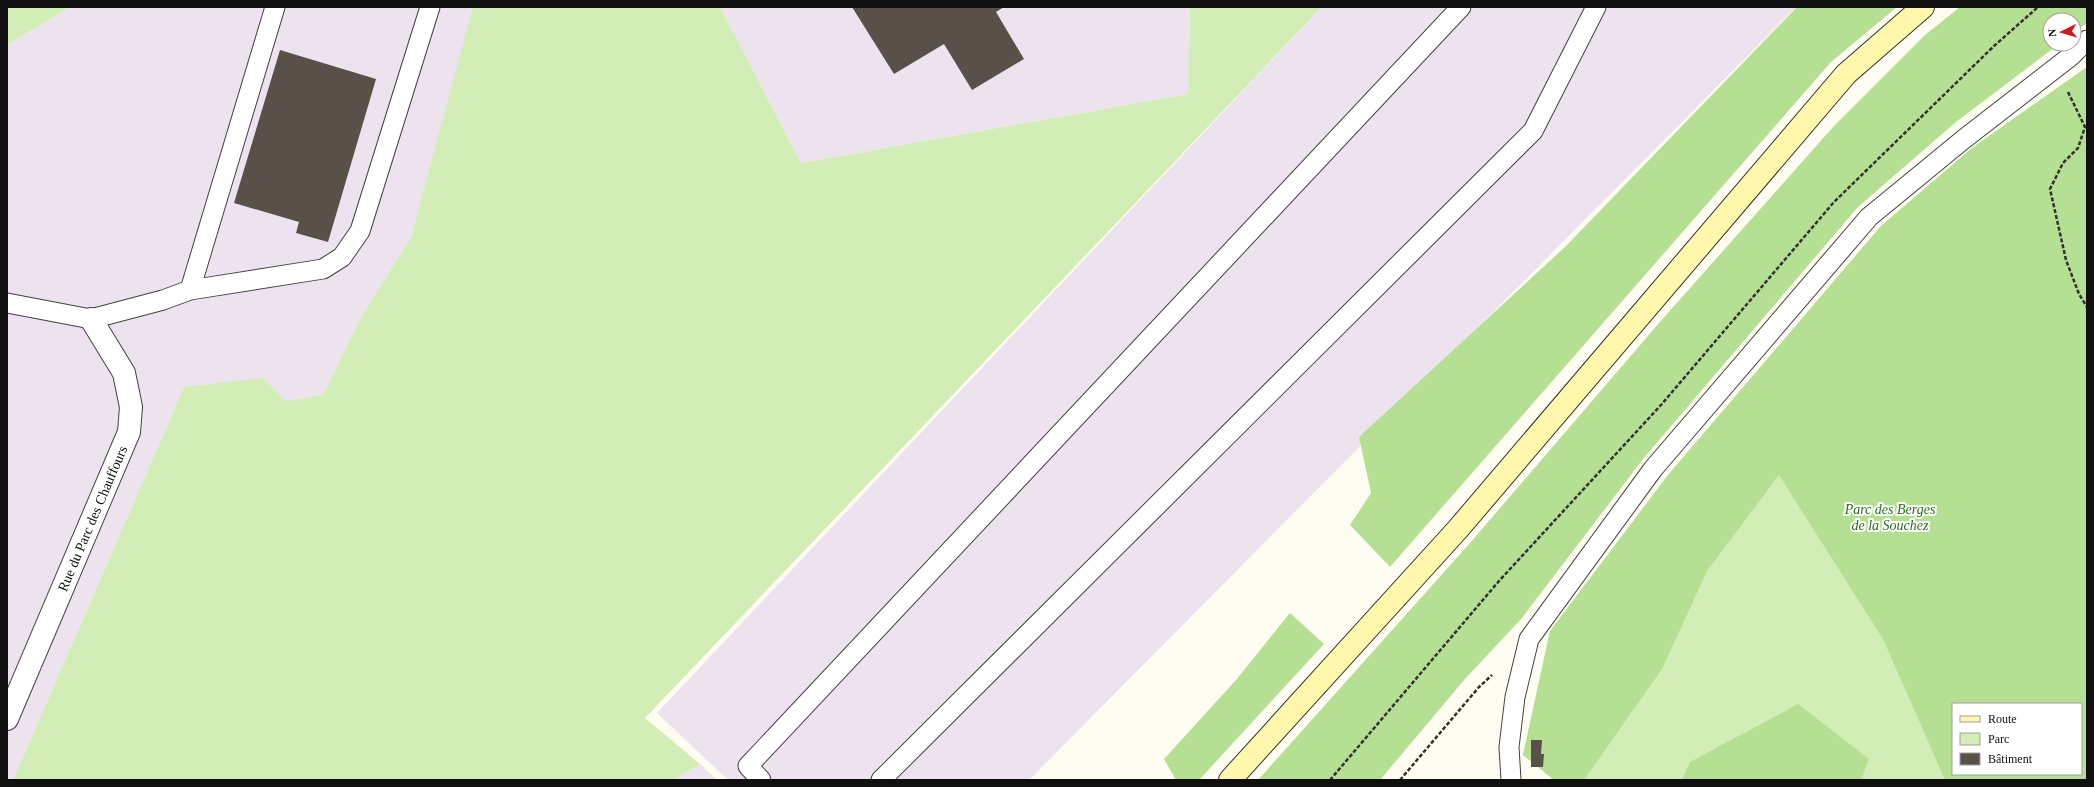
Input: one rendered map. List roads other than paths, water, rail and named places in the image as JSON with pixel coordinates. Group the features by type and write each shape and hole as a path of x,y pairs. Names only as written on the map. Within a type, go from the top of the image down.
{"main road":[{"path":"1230,780 1458,529 1846,74 1923,7"}],"street":[{"name":"Rue du Parc des Chauffours","path":"7,718 129,432 132,407 124,372 91,319"}],"lane":[{"path":"190,290 275,7"},
{"path":"7,303 91,319 163,300 190,290 323,269 342,257 360,231 430,7"},
{"path":"761,780 748,766 1461,7"},
{"path":"881,780 1532,131 1596,7"},
{"path":"1511,780 1509,747 1515,697 1529,640 1653,469 1869,217 1964,139 2071,56 2087,40"}],"park label":[{"name":"Parc des Berges de la Souchez","path":"1890,518"}]}
